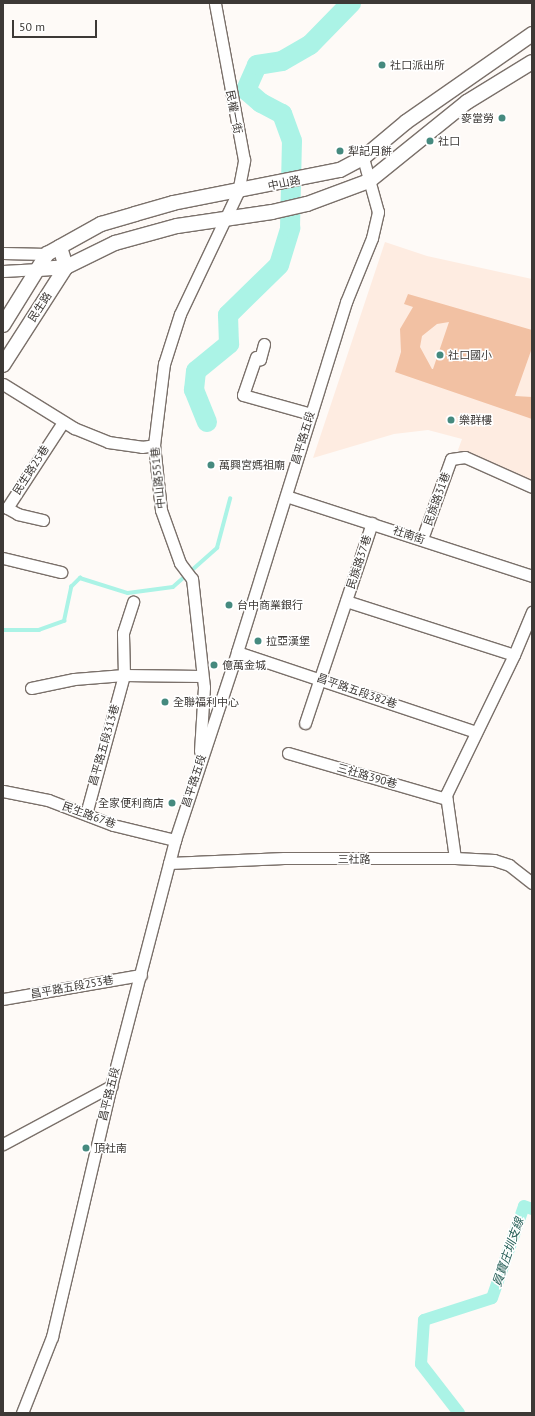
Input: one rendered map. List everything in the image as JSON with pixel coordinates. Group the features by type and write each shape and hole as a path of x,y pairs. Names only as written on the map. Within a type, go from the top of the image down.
{"main road":[{"name":"中山路","path":"47,254 101,224 173,203 238,192 340,170 363,158 406,122 532,34"},
{"path":"40,269 66,267 115,243 177,226 290,208 369,181 467,102 532,62"},
{"path":"60,247 66,267"},
{"name":"民生路","path":"3,325 40,269 47,254"},
{"name":"民生路","path":"3,365 66,267"}],"street":[{"name":"民權一街","path":"215,3 244,160 238,192 225,219"},
{"name":"昌平路五段","path":"22,1413 52,1337 111,1086 175,840 237,652 346,302 372,238 378,212 363,158"},
{"name":"中山路551巷","path":"198,767 204,687 201,676 192,579 180,563 161,510 154,445 164,364 180,314 225,219"},
{"name":"中山路","path":"3,253 47,254"},
{"path":"3,271 40,269"},
{"path":"264,344 260,359 256,357 244,395 311,414"},
{"path":"3,384 63,422 108,442 142,447 154,445"},
{"name":"民生路25巷","path":"43,520 18,514 7,508 63,422"},
{"name":"民族路31巷","path":"422,539 451,459 465,457 532,487"},
{"name":"社南街","path":"286,496 532,576"},
{"name":"民族路37巷","path":"305,723 372,523"},
{"path":"3,558 61,572"},
{"path":"346,601 514,655"},
{"name":"昌平路五段313巷","path":"86,814 124,675 123,633 133,602"},
{"path":"455,858 446,799 476,732 514,655 532,612"},
{"name":"昌平路五段382巷","path":"237,652 476,732"},
{"path":"31,688 74,679 124,675 201,676"},
{"name":"三社路390巷","path":"288,753 446,799"},
{"name":"民生路67巷","path":"3,791 48,800 113,825 175,840"},
{"name":"三社路","path":"169,863 284,858 455,858 494,860 509,865 532,883"},
{"name":"昌平路五段253巷","path":"3,999 141,975"},
{"path":"3,1144 111,1086"}],"shaded area":[{"name":"社口國小","path":"385,242 427,256 532,279 532,481 458,450 462,439 428,430 394,434 313,458"},
{"path":"408,294 532,330 532,348 515,396 532,397 532,419 395,372 401,352 400,329 413,307 404,304","holes":["449,322 433,369 420,347 422,336 437,324"]}],"waterway":[{"path":"207,422 194,390 196,371 229,344 228,315 279,265 290,228 292,141 282,114 261,103 246,90 257,65 282,61 310,45 351,3"},
{"path":"3,630 39,630 64,621 71,587 80,578 128,593 173,587 217,548 230,499"},
{"name":"員寶庄圳支線","path":"459,1413 421,1364 424,1320 492,1298 524,1206 532,1209"}],"place":[{"name":"社口派出所","path":"382,65"},
{"name":"麥當勞","path":"502,118"},
{"name":"社口","path":"430,141"},
{"name":"犁記月餅","path":"340,151"},
{"name":"社口國小","path":"440,355"},
{"name":"樂群樓","path":"451,420"},
{"name":"萬興宮媽祖廟","path":"211,465"},
{"name":"台中商業銀行","path":"229,605"},
{"name":"拉亞漢堡","path":"258,641"},
{"name":"億萬金城","path":"214,665"},
{"name":"全聯福利中心","path":"165,702"},
{"name":"全家便利商店","path":"172,803"},
{"name":"頂社南","path":"86,1148"}]}
